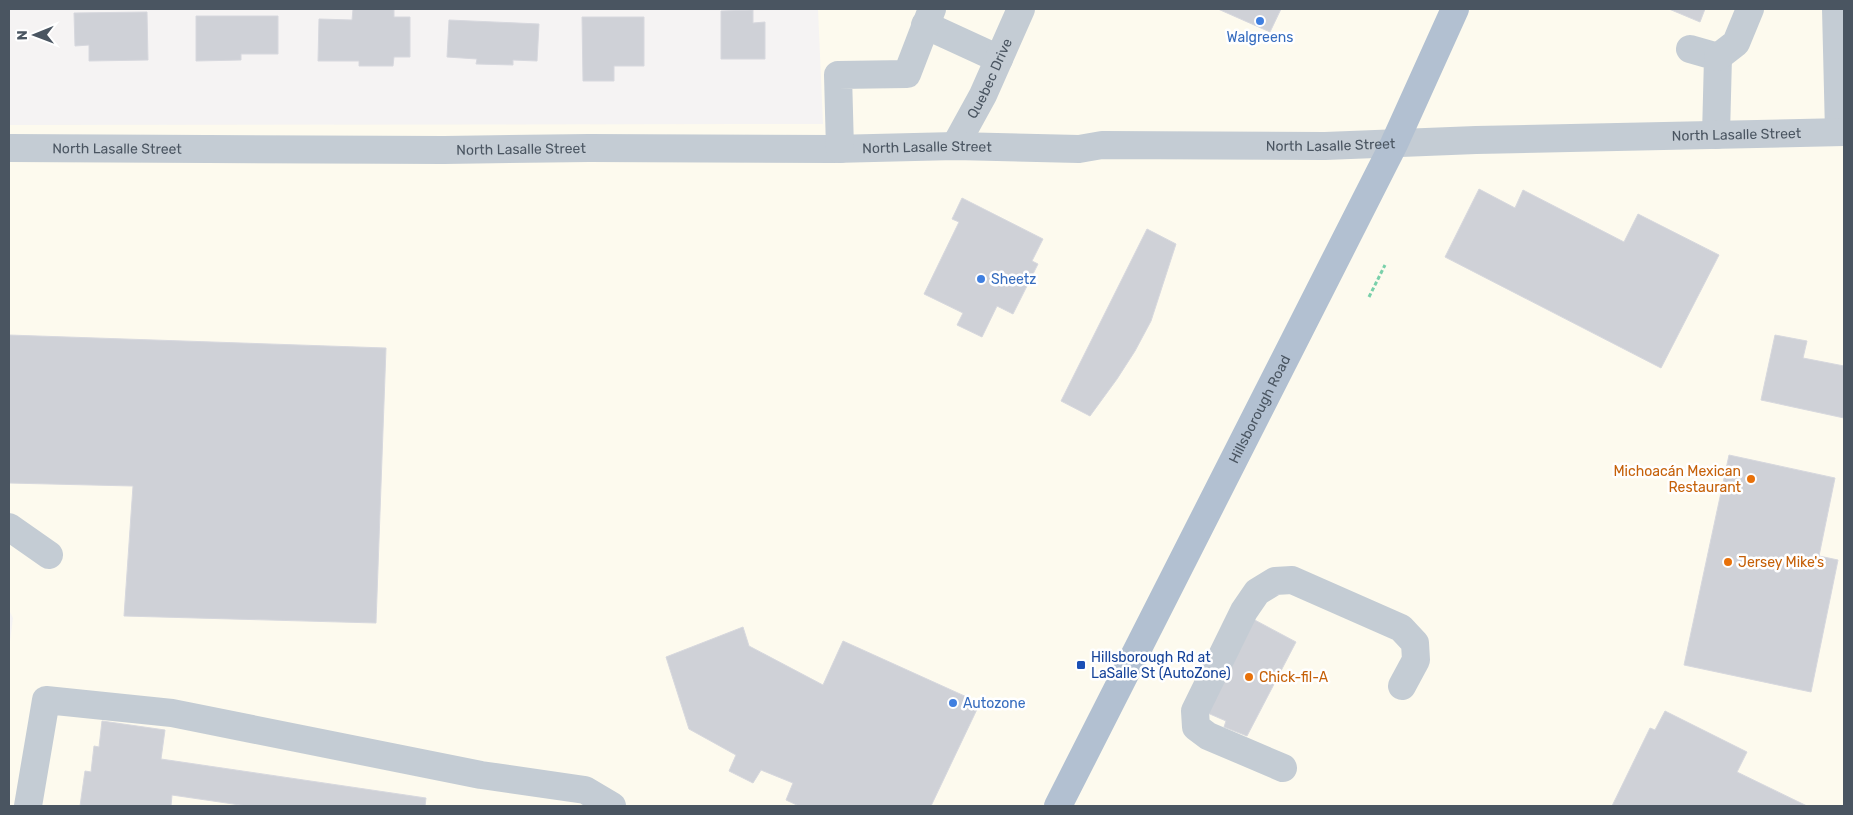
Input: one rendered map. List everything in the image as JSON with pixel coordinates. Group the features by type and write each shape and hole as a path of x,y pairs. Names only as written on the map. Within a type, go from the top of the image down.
{"main road":[{"name":"Hillsborough Road","path":"1058,806 1394,144 1455,9"}],"street":[{"name":"Quebec Drive","path":"955,146 983,95 1021,9"},
{"path":"1718,57 1736,43 1750,9"},
{"path":"1836,9 1842,132"},
{"path":"840,149 838,75 907,74 929,17 999,59"},
{"path":"1690,49 1718,57"},
{"path":"1716,135 1718,57"},
{"name":"North Lasalle Street","path":"9,148 436,150 589,148 840,149 955,146 1079,149 1102,144 1325,146 1842,132"},
{"path":"9,527 49,555"},
{"path":"1283,768 1208,736 1196,726 1195,711 1244,611 1257,592 1275,581 1292,580 1401,628 1415,643 1416,660 1402,686"},
{"path":"28,806 46,700 172,713 482,776 585,790 612,806"}],"path":[{"path":"1368,297 1385,265"}],"shaded area":[{"path":"818,9 1844,9 1844,806 9,806 9,649 13,618 9,610 9,125 823,124"}],"building":[{"path":"353,9 394,9 394,17 410,17 410,57 394,57 393,66 359,66 359,61 318,61 319,19 352,20"},
{"name":"Walgreens","path":"1218,9 1281,9 1270,32"},
{"path":"1669,9 1705,9 1700,22"},
{"path":"753,10 753,23 765,22 765,59 721,59 721,11"},
{"path":"147,12 148,60 89,61 89,45 75,46 74,13"},
{"path":"196,16 278,16 278,54 241,54 241,60 196,61"},
{"path":"582,17 644,17 644,66 614,66 614,81 583,81"},
{"path":"449,20 539,24 537,61 513,60 513,65 476,64 477,59 447,57"},
{"path":"1479,189 1515,208 1523,190 1624,242 1638,214 1719,255 1661,368 1445,257"},
{"name":"Sheetz","path":"962,198 1043,239 1032,261 1038,264 1013,314 997,306 982,337 957,325 963,313 924,294 959,222 952,219"},
{"path":"1147,229 1176,244 1151,321 1135,351 1090,416 1061,401"},
{"path":"9,335 386,348 376,623 124,616 133,486 9,483"},
{"path":"1775,335 1807,341 1803,358 1844,366 1844,418 1761,400"},
{"path":"1729,455 1835,478 1819,556 1838,560 1811,692 1684,665"},
{"name":"Chick-fil-A","path":"1251,618 1296,642 1247,736 1224,727 1226,721 1203,711"},
{"path":"743,627 749,646 823,685 843,641 980,703 931,806 799,806 786,800 793,783 761,770 753,783 729,771 736,755 689,729 666,657"},
{"path":"1665,711 1747,752 1737,772 1807,806 1612,806 1650,728 1655,730"},
{"path":"102,721 165,730 161,759 426,798 425,806 247,806 172,795 171,806 80,806 85,771 91,772 94,746 99,747"}],"place":[{"name":"Walgreens","path":"1260,21"},
{"name":"Sheetz","path":"981,279"},
{"name":"Michoacán Mexican Restaurant","path":"1751,479"},
{"name":"Jersey Mike's","path":"1728,562"},
{"name":"Hillsborough Rd at LaSalle St (AutoZone)","path":"1081,665"},
{"name":"Chick-fil-A","path":"1249,677"},
{"name":"Autozone","path":"953,703"}]}
